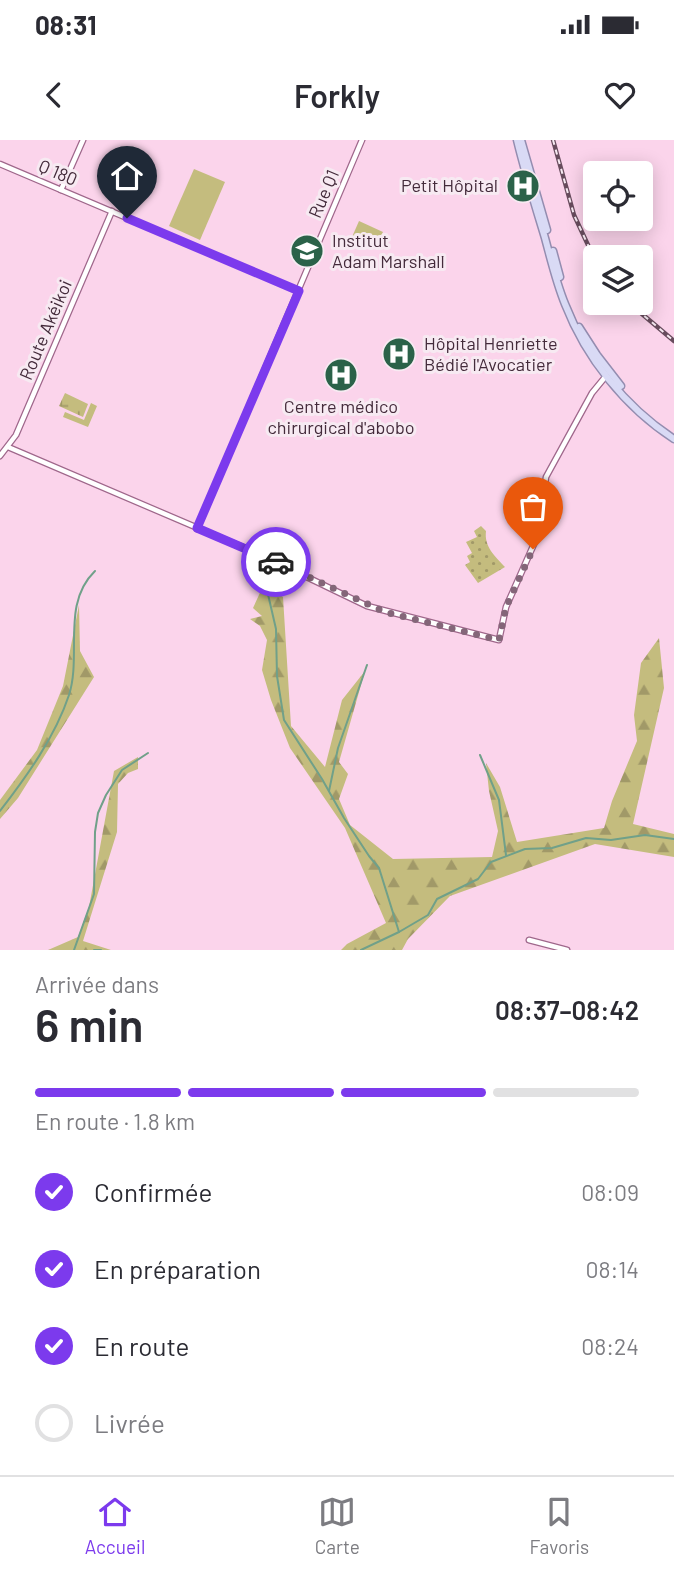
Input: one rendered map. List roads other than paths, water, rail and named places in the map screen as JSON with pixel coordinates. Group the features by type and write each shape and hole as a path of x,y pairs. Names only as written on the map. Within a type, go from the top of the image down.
{"main road":[{"path":"519,140 564,302 582,340 606,376 637,410 674,437"},
{"path":"519,140 563,287 580,328 605,368 630,397 674,437"}],"street":[{"path":"61,190 83,140"},
{"name":"Rue Q1","path":"197,528 362,140"},
{"name":"Q 180","path":"0,164 299,291"},
{"name":"Route Akéikoi","path":"0,456 8,447 29,405 112,211"},
{"path":"8,447 270,559 367,606 499,640 506,607 538,535 546,477 592,393 606,376"},
{"path":"529,940 567,950"}],"waterway":[{"path":"0,811 39,756 63,711 72,679 78,599 95,571"},
{"path":"267,590 276,629 277,676 284,720 344,818 379,868 399,932"},
{"path":"329,791 338,748 367,665"},
{"path":"74,950 94,894 98,813 122,770 148,753"},
{"path":"480,755 499,800 506,855"},
{"path":"361,950 428,915 437,899 478,879 491,862 525,849 552,848 586,838 611,840 645,835 674,839"},
{"path":"94,950 101,950"}],"railway":[{"path":"553,140 574,215 588,245"},
{"path":"643,315 674,341"}],"place":[{"name":"Petit Hôpital","path":"523,186"},
{"name":"Institut Adam Marshall","path":"307,251"},
{"name":"Hôpital Henriette Bédié l'Avocatier","path":"399,354"},
{"name":"Centre médico chirurgical d'abobo","path":"341,375"}]}
